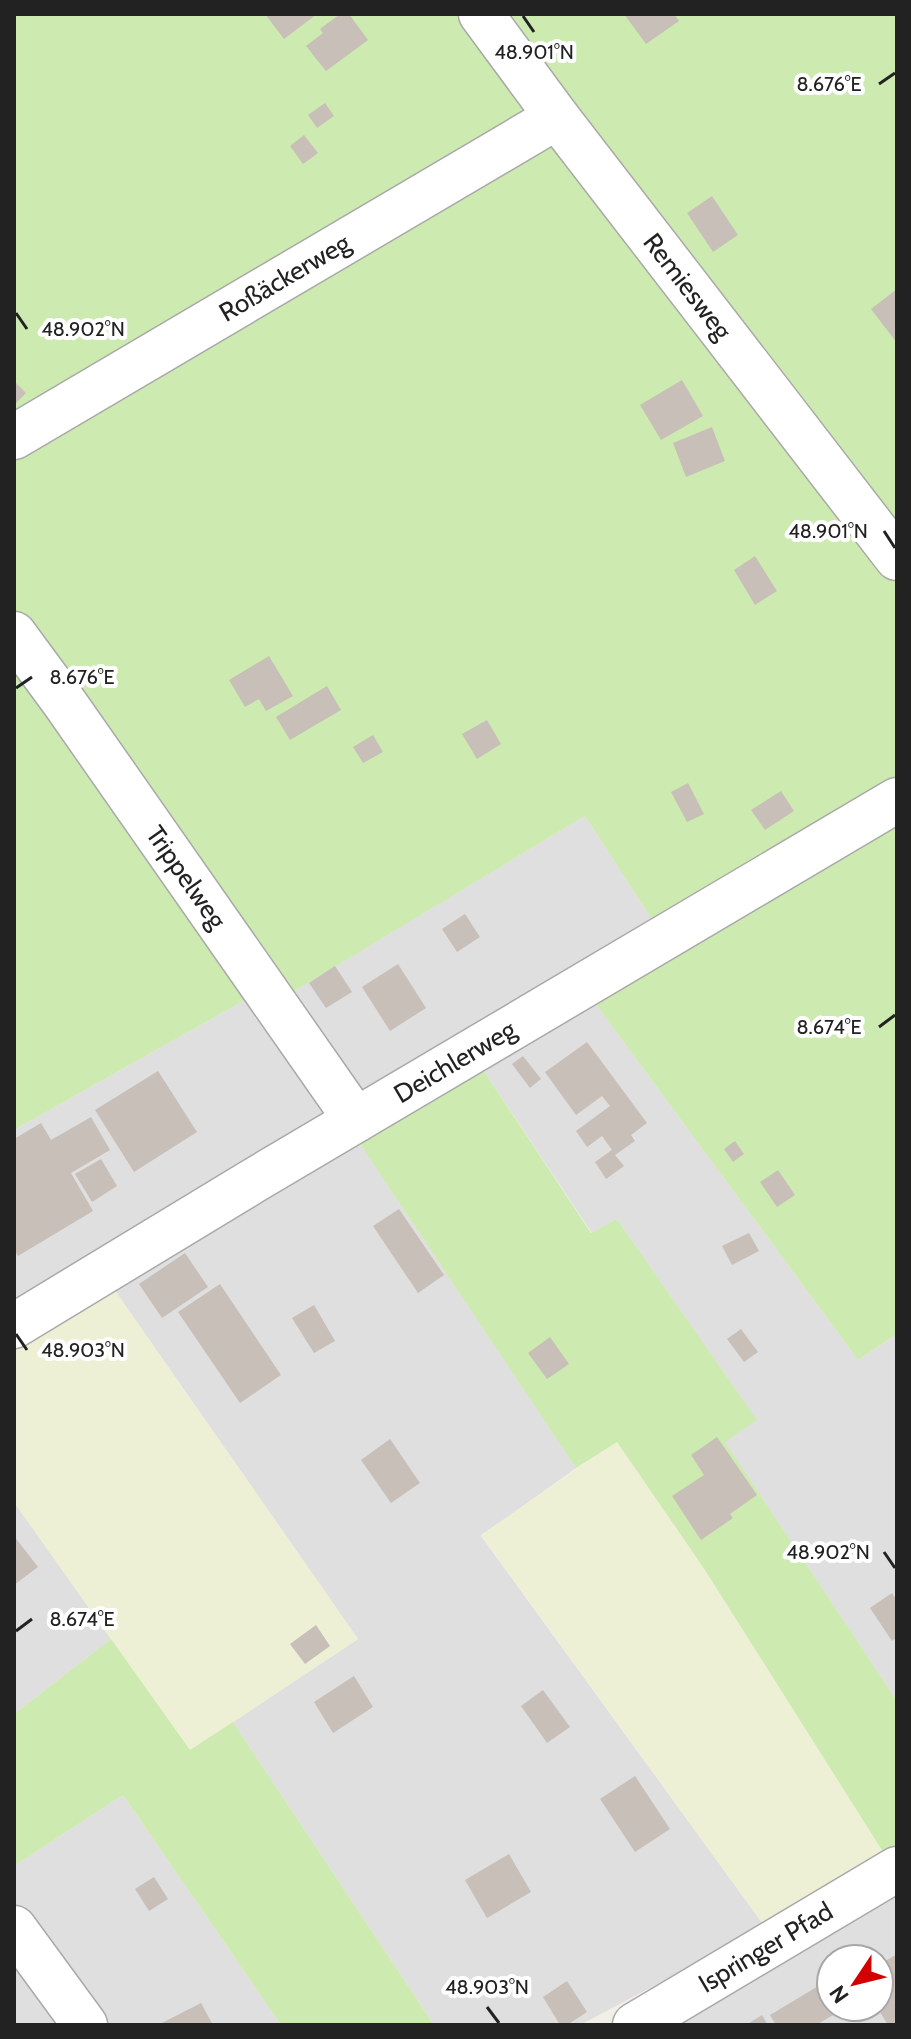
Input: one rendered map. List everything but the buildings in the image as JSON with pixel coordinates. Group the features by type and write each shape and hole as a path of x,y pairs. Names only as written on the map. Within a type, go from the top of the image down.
{"lane":[{"name":"Remiesweg","path":"481,14 897,558"},
{"name":"Roßäckerweg","path":"14,437 557,117"},
{"name":"Trippelweg","path":"14,634 356,1120"},
{"name":"Deichlerweg","path":"14,1326 897,800"},
{"name":"Ispringer Pfad","path":"635,2025 897,1869"},
{"path":"14,1928 85,2025"}],"shaded area":[{"path":"585,816 655,924 14,1310 14,1130 254,995 262,1010"},
{"path":"589,995 858,1360 897,1334 897,1701 724,1441 756,1419 617,1219 592,1233 478,1062"},
{"path":"354,1135 576,1468 481,1536 765,1927 580,2025 434,2025 233,1722 358,1639 111,1285"},
{"path":"14,1502 111,1639 14,1714"},
{"path":"123,1795 281,2025 14,2025 14,1866"},
{"path":"897,1894 897,2025 672,2025"}],"green space":[{"path":"14,14 897,14 897,780 655,924 585,816 286,996 254,995 14,1130"},
{"path":"897,811 897,1334 858,1360 589,995"},
{"path":"478,1062 591,1233 617,1219 757,1420 725,1442 897,1701 897,1848 885,1855 703,1567 617,1442 576,1468 354,1135"},
{"path":"111,1285 358,1639 190,1751 14,1502 14,1340"},
{"path":"617,1441 703,1567 885,1855 765,1927 481,1535"},
{"path":"111,1639 190,1750 233,1722 434,2025 281,2025 123,1795 14,1866 14,1714"}]}
